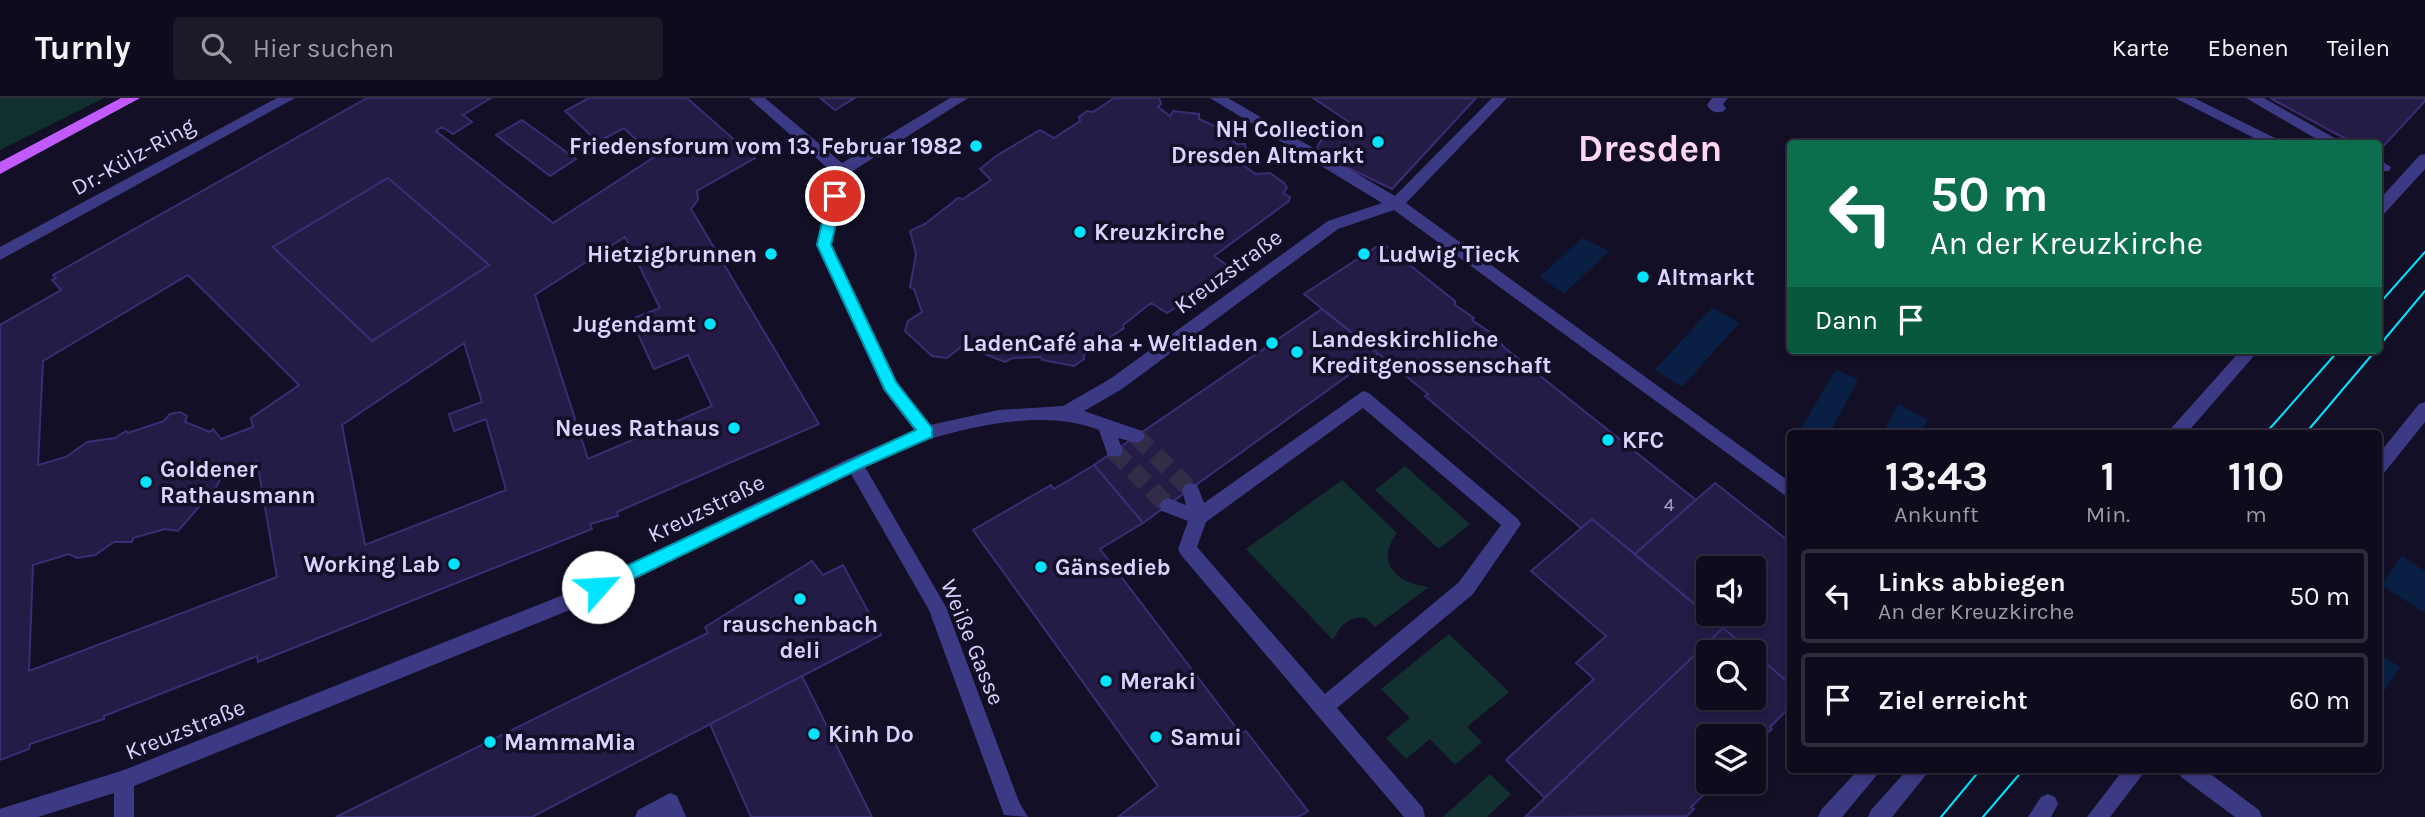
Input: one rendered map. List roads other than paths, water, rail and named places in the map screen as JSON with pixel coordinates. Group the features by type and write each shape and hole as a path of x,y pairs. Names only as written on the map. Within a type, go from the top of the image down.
{"main road":[{"path":"0,169 133,98"},
{"path":"0,162 53,140"}],"street":[{"name":"Dr.-Külz-Ring","path":"0,254 288,98"},
{"path":"756,98 841,171"},
{"path":"926,433 890,386 824,245 841,171 961,98"},
{"path":"1217,98 1396,204 1787,490"},
{"path":"1396,204 1500,98"},
{"path":"2182,98 2271,140"},
{"path":"2253,98 2331,140"},
{"path":"2385,194 2425,159"},
{"name":"Kreuzstraße","path":"6,817 124,780 575,599 853,464 926,433 999,417 1066,413 1116,384 1333,225 1396,204"},
{"path":"2179,430 2247,354"},
{"path":"1324,707 1466,588 1512,524 1363,398 1199,517 1187,549 1416,816"},
{"path":"2382,463 2425,409"},
{"path":"1066,413 1092,418 1107,429 1136,436"},
{"path":"1107,429 1114,451"},
{"name":"Weiße Gasse","path":"853,464 937,607 1009,814"},
{"path":"1191,490 1199,517"},
{"path":"1168,506 1199,517"},
{"path":"1828,817 1868,773"},
{"path":"1878,817 1917,773"},
{"path":"2097,817 2134,773"},
{"path":"2192,773 2252,817"},
{"path":"124,780 124,817"},
{"path":"645,817 670,803 677,817"}],"water":[{"path":"1582,238 1609,251 1564,294 1540,277"},
{"path":"1712,307 1739,323 1682,387 1655,370"},
{"path":"1836,369 1858,380 1831,430 1800,430"},
{"path":"1898,404 1928,420 1922,430 1884,430"},
{"path":"2402,556 2425,571 2425,613 2382,586"},
{"path":"2382,656 2400,667 2382,694"}],"tunnel":[{"path":"1136,436 1191,490"},
{"path":"1114,451 1168,506"}],"tram line":[{"path":"2382,300 2425,252"},
{"path":"2382,342 2425,291"},
{"path":"2269,430 2335,354"},
{"path":"2308,430 2373,354"},
{"path":"1941,817 1978,773"},
{"path":"1983,817 2020,773"}],"place":[{"name":"NH Collection Dresden Altmarkt","path":"1378,142"},
{"name":"Friedensforum vom 13. Februar 1982","path":"976,146"},
{"name":"Kreuzkirche","path":"1080,232"},
{"name":"Hietzigbrunnen","path":"771,254"},
{"name":"Ludwig Tieck","path":"1364,254"},
{"name":"Altmarkt","path":"1643,277"},
{"name":"Jugendamt","path":"710,324"},
{"name":"LadenCafé aha + Weltladen","path":"1272,343"},
{"name":"Landeskirchliche Kreditgenossenschaft","path":"1297,352"},
{"name":"Neues Rathaus","path":"734,428"},
{"name":"KFC","path":"1608,440"},
{"name":"Goldener Rathausmann","path":"146,482"},
{"name":"Working Lab","path":"454,564"},
{"name":"Gänsedieb","path":"1041,567"},
{"name":"rauschenbach deli","path":"800,599"},
{"name":"Meraki","path":"1106,681"},
{"name":"Kinh Do","path":"814,734"},
{"name":"Samui","path":"1156,737"},
{"name":"MammaMia","path":"490,742"}],"district":[{"name":"Dresden","path":"1650,148"}]}
